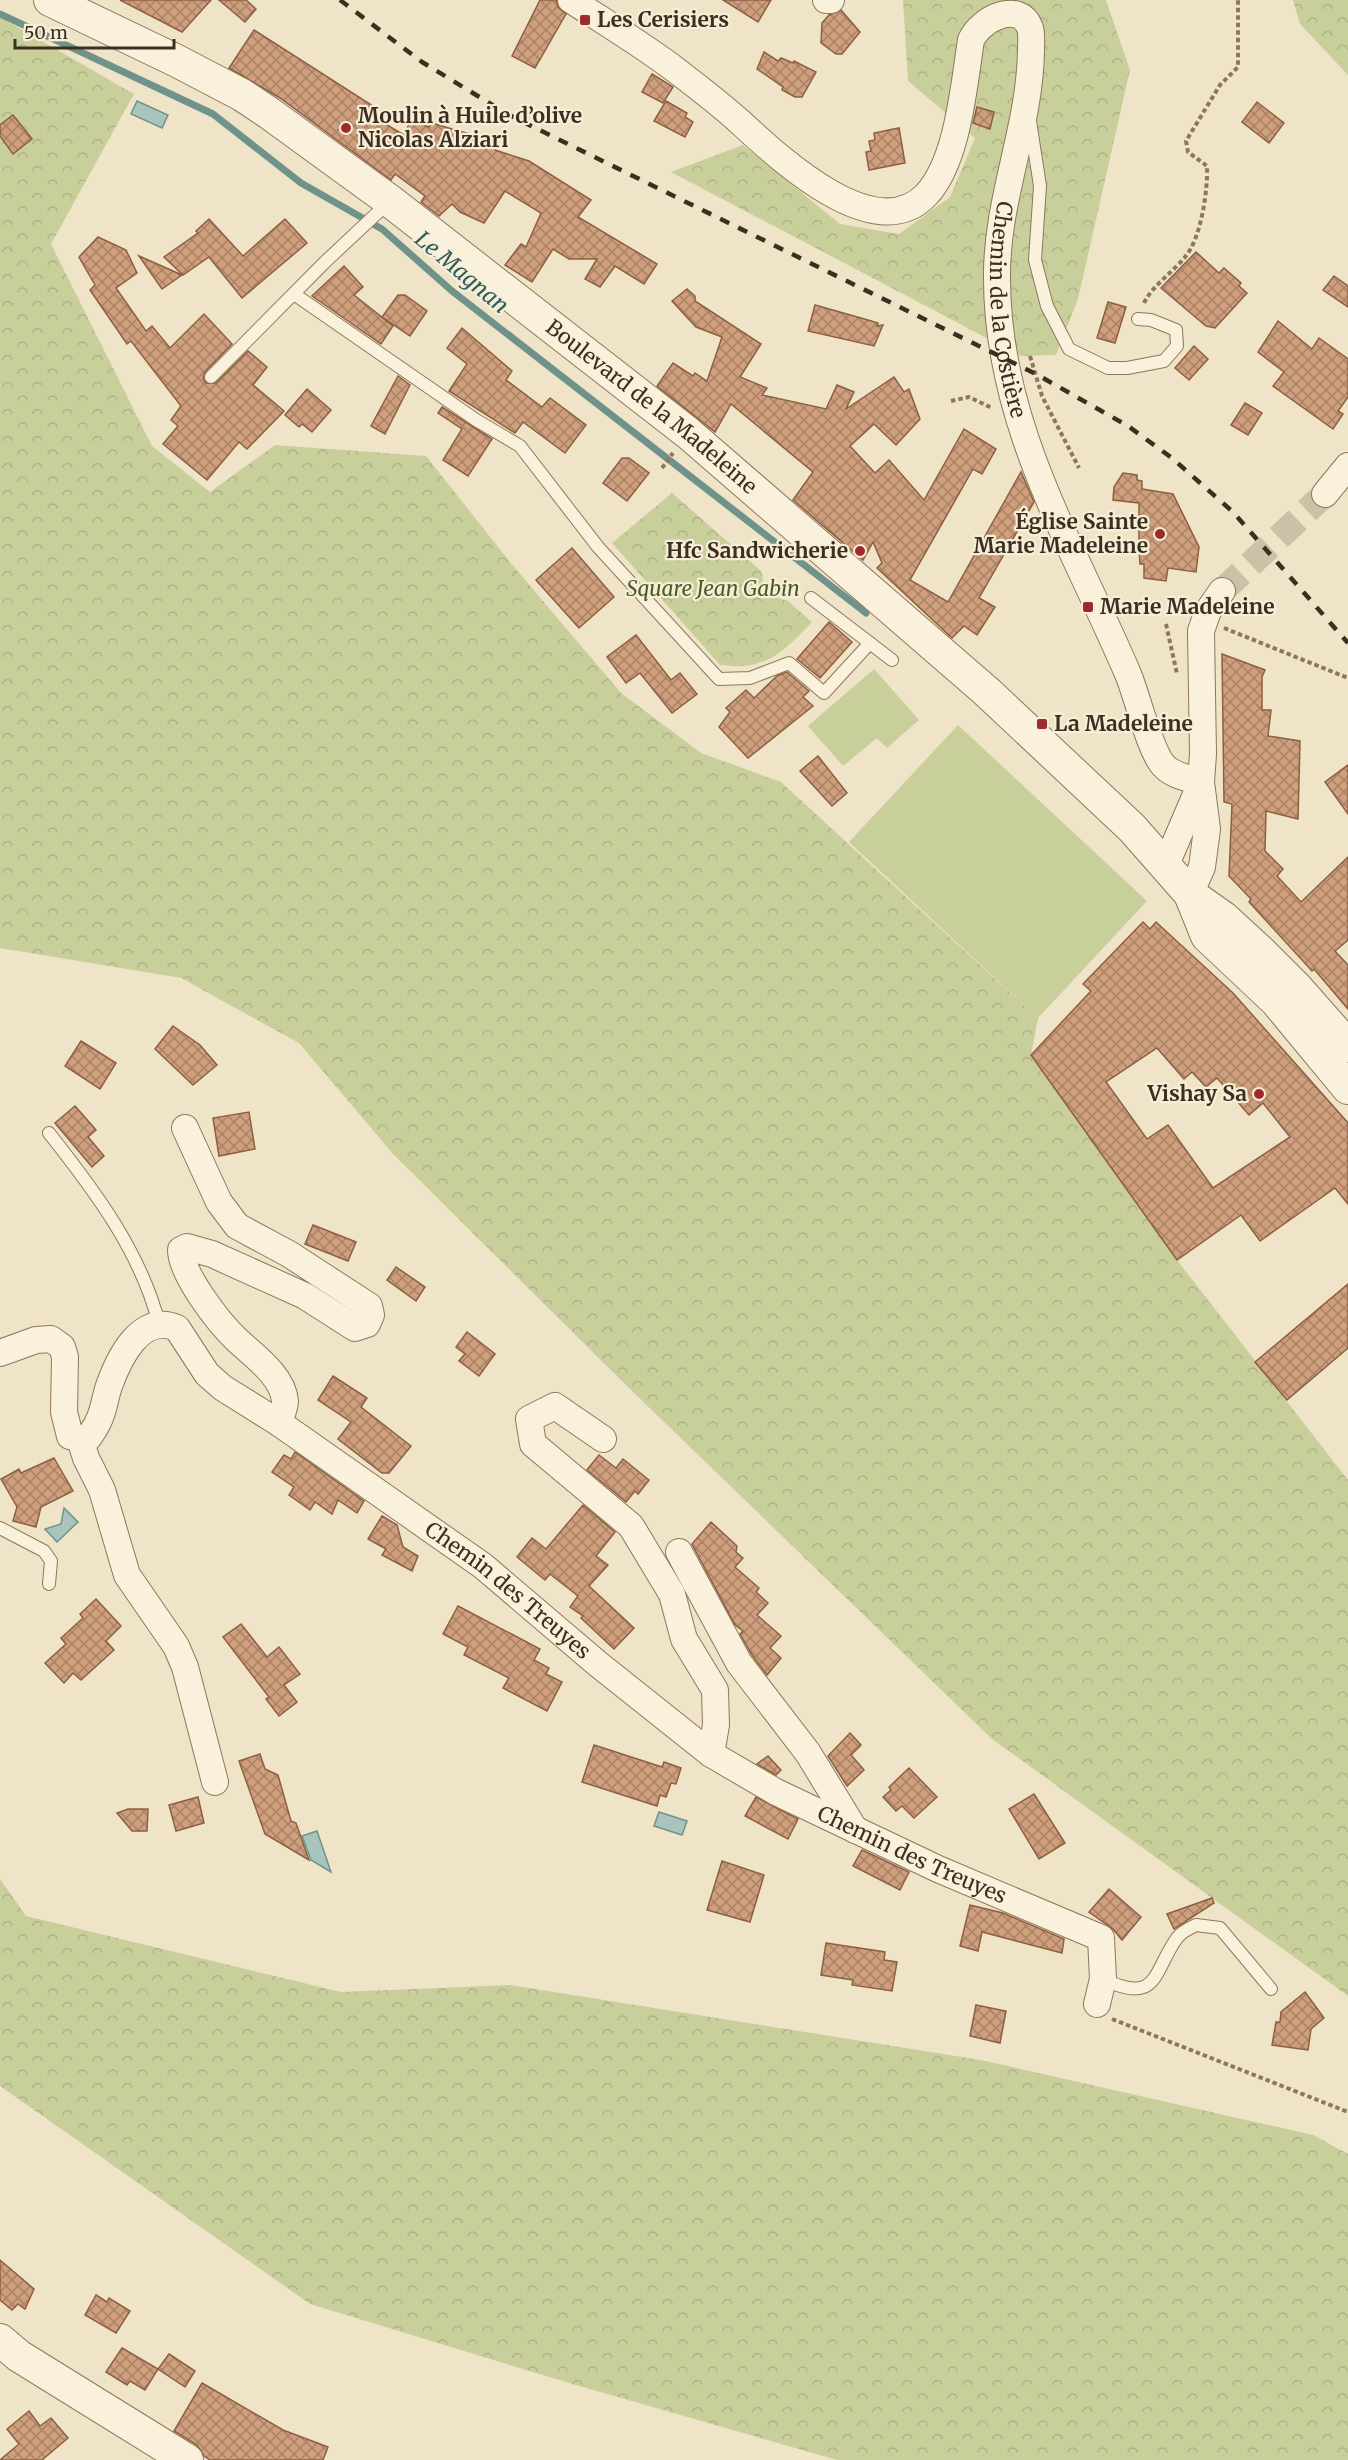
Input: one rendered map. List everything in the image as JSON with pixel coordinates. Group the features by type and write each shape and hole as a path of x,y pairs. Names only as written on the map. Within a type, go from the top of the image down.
{"street":[{"name":"Boulevard de la Madeleine","path":"50,0 242,95 385,206 688,433 861,580 986,691 1132,828 1190,894 1224,918 1298,988 1348,1046"},
{"name":"Chemin de la Costière","path":"571,0 668,64 799,174 824,191 843,201 890,211 909,207 925,197 936,184 951,145 971,40 977,27 996,12 1014,10 1025,17 1031,29 1027,99 1005,194 997,276 1000,336 1016,414 1062,527 1130,679 1159,758 1173,773 1201,782"},
{"path":"826,0 831,0"},
{"path":"1325,494 1348,466"},
{"path":"1190,894 1206,849 1207,829 1201,782 1203,754 1201,632 1204,620 1222,591"},
{"path":"1165,867 1201,782"},
{"name":"Boulevard de la Madeleine","path":"1190,894 1206,936 1276,1001 1348,1088"},
{"path":"185,1128 219,1202 237,1227 289,1254 369,1306 371,1315 366,1324 355,1328 305,1296 212,1254 187,1247 181,1250 183,1266 217,1316 236,1339 258,1358 277,1382 285,1402 279,1423"},
{"path":"0,1353 36,1340 51,1339 63,1347 66,1426 70,1436 80,1439 88,1437 99,1420 109,1385 124,1352 144,1329 159,1324"},
{"name":"Chemin des Treuyes","path":"159,1324 177,1329 207,1374 223,1388 279,1423 483,1566 598,1664 711,1754 776,1792 855,1830 938,1869 1101,1938 1103,1979 1097,2004"},
{"path":"603,1439 555,1406 529,1419 533,1444 630,1526 672,1594 684,1639 715,1690 716,1725 711,1754"},
{"path":"80,1439 86,1458 102,1490 127,1575 176,1646 185,1667 215,1782"},
{"path":"679,1552 739,1663 808,1753 855,1830"},
{"path":"0,2340 172,2457"}],"lane":[{"path":"1027,99 1040,186 1035,260 1052,314 1069,349 1108,368 1128,368 1164,360 1177,346 1176,330 1151,320 1138,319"},
{"path":"211,377 385,206"},
{"path":"294,294 476,420 520,446 598,547 718,679 750,678 789,663 824,693 870,643"},
{"path":"812,598 892,660"},
{"path":"49,1133 98,1196 151,1292 159,1324"},
{"path":"0,1528 44,1551 51,1561 49,1584"},
{"path":"1103,1979 1119,1987 1136,1989 1151,1982 1161,1970 1178,1936 1196,1925 1220,1928 1271,1989"}],"path":[{"path":"1138,319 1146,299 1187,255 1195,241 1208,185 1207,166 1188,152 1186,141 1220,85 1238,67 1238,0"},
{"path":"1029,352 1042,396 1079,468"},
{"path":"951,401 969,398 1005,414 1016,414"},
{"path":"662,468 677,448"},
{"path":"1098,549 1139,548"},
{"path":"761,585 812,598"},
{"path":"1204,620 1348,678"},
{"path":"1166,624 1178,678"},
{"path":"1097,2004 1110,2019 1348,2112"}],"green space":[{"path":"903,0 1106,0 1130,70 1078,299 1056,355 1021,356 671,172 743,145 840,224 899,234 950,197 975,138 908,81"},
{"path":"1293,0 1348,0 1348,75 1300,24"},
{"path":"0,17 134,94 51,244 152,446 210,492 275,445 426,456 510,562 621,693 701,753 781,782 1038,1018 1031,1055 1177,1260 1348,1480 1348,1996 992,1739 633,1392 393,1154 299,1043 181,978 0,948"},
{"name":"Square Jean Gabin","path":"672,493 761,571 763,578 759,592 788,601 812,622 782,651 750,665 720,665 612,543"},
{"path":"874,669 919,720 887,748 877,738 843,766 808,726"},
{"path":"958,725 1147,901 1038,1018 849,842"},
{"path":"0,1879 26,1916 341,1992 510,1985 981,2060 1313,2135 1348,2154 1348,2460 837,2460 569,2383 310,2304 0,2086"}],"water":[{"path":"137,101 168,115 162,128 131,114"},
{"path":"64,1508 78,1522 57,1542 45,1529 61,1524"},
{"path":"659,1812 687,1821 682,1835 654,1826"},
{"path":"317,1831 331,1872 311,1860 302,1836"}],"building":[{"path":"120,0 211,0 182,32"},
{"path":"219,0 246,0 256,9 245,22"},
{"path":"540,0 556,0 558,7 566,14 535,68 512,56"},
{"path":"723,0 771,0 758,22"},
{"path":"841,10 860,32 842,54 836,54 821,43 822,23 829,15"},
{"path":"254,30 373,106 382,122 404,135 411,120 429,127 431,123 498,142 495,150 529,161 591,200 578,217 657,264 644,284 615,266 600,287 585,279 597,259 569,259 553,249 532,282 505,265 521,244 526,247 541,213 505,191 484,223 460,212 452,204 439,216 421,202 425,196 395,174 391,180 280,98 229,68"},
{"path":"764,52 778,61 781,58 793,63 794,61 816,72 802,97 795,97 782,90 783,87 757,69"},
{"path":"652,74 673,87 663,103 642,92"},
{"path":"666,101 687,113 685,117 693,122 685,137 654,121"},
{"path":"1257,102 1284,123 1269,143 1242,122"},
{"path":"977,107 994,112 990,129 973,123"},
{"path":"13,115 32,139 13,154 0,136 0,125"},
{"path":"899,128 905,163 869,170 866,152 871,151 869,141 875,140 874,133"},
{"path":"209,219 243,256 285,219 307,243 242,298 209,257 183,275 164,257 198,233 196,231"},
{"path":"98,237 126,250 137,273 116,288 146,331 152,326 170,348 204,314 232,344 205,372 203,379 206,383 216,383 248,351 267,367 253,385 284,411 247,449 239,442 207,480 163,444 178,426 171,420 181,406 131,341 127,344 90,290 95,285 79,257"},
{"path":"1196,252 1219,273 1224,268 1241,283 1239,286 1247,293 1215,328 1206,326 1161,288"},
{"path":"139,256 182,275 162,289"},
{"path":"344,266 363,287 354,295 393,326 381,344 312,296"},
{"path":"1334,276 1348,286 1348,307 1323,290"},
{"path":"687,289 695,296 695,301 761,344 740,377 767,388 762,395 826,409 837,385 854,392 846,409 894,377 904,392 909,389 920,419 896,445 874,424 850,446 875,473 889,460 924,500 964,429 996,449 982,474 973,469 910,580 948,602 1021,472 1034,502 979,598 995,607 977,635 964,626 952,638 877,568 882,563 873,542 863,560 793,500 813,472 731,404 715,432 657,386 673,363 693,376 695,373 707,381 722,337 696,327 672,301"},
{"path":"398,295 405,295 427,311 410,336 382,317"},
{"path":"1108,302 1126,307 1115,343 1097,338"},
{"path":"815,305 878,323 877,326 883,325 874,346 808,331"},
{"path":"1278,321 1312,349 1319,338 1348,359 1348,397 1338,411 1343,414 1333,429 1273,386 1284,372 1258,352"},
{"path":"462,328 512,371 506,380 542,407 550,398 586,425 565,453 523,422 515,433 449,391 467,364 447,348"},
{"path":"1194,346 1208,359 1189,380 1175,368"},
{"path":"398,376 410,385 385,434 371,426"},
{"path":"307,389 331,410 312,432 302,424 299,427 285,415"},
{"path":"1245,403 1262,413 1248,435 1231,425"},
{"path":"442,407 492,439 468,476 443,460 462,429 438,413"},
{"path":"622,458 629,458 649,473 627,501 603,483"},
{"name":"Église Sainte Marie Madeleine","path":"1123,473 1137,475 1137,480 1142,481 1142,489 1173,494 1199,547 1196,572 1168,568 1166,581 1144,578 1144,564 1140,564 1139,503 1113,500 1114,487"},
{"path":"572,548 614,597 579,628 536,580"},
{"path":"829,622 852,642 820,678 797,659"},
{"path":"636,635 671,680 680,673 697,694 672,713 640,673 626,683 607,657"},
{"path":"1222,654 1265,670 1262,677 1262,710 1271,710 1268,736 1300,741 1298,819 1266,811 1265,851 1283,869 1277,876 1301,902 1348,857 1348,940 1335,951 1348,965 1348,1009 1314,969 1312,971 1249,902 1251,899 1229,876 1232,804 1224,802"},
{"path":"787,672 809,691 803,697 813,706 748,758 719,727 730,712 726,708 746,690 754,698 777,676"},
{"path":"818,756 847,793 832,806 800,771"},
{"path":"1348,765 1348,814 1325,782"},
{"name":"Vishay Sa","path":"1143,922 1150,929 1156,922 1233,993 1348,1123 1348,1204 1335,1188 1260,1241 1241,1215 1177,1260 1031,1055 1091,991 1083,984","holes":["1157,1048 1184,1079 1192,1072 1206,1087 1217,1078 1249,1115 1263,1103 1290,1137 1213,1188 1168,1125 1147,1139 1106,1082"]},
{"path":"173,1026 200,1045 217,1065 193,1085 155,1049"},
{"path":"81,1041 116,1063 100,1089 65,1066"},
{"path":"75,1106 96,1130 88,1137 104,1156 92,1167 55,1123"},
{"path":"249,1112 255,1149 219,1156 213,1118"},
{"path":"313,1225 356,1242 348,1261 305,1244"},
{"path":"396,1267 425,1287 416,1301 387,1280"},
{"path":"1348,1284 1348,1348 1287,1400 1255,1362"},
{"path":"467,1332 495,1354 479,1376 459,1361 465,1354 456,1347"},
{"path":"333,1376 367,1398 361,1407 411,1446 389,1473 382,1473 338,1439 351,1422 318,1400"},
{"path":"295,1452 364,1501 357,1513 338,1500 332,1514 315,1502 310,1510 289,1495 294,1487 272,1472 284,1455 291,1459"},
{"path":"599,1455 616,1468 623,1459 649,1480 638,1494 635,1491 626,1502 587,1470"},
{"path":"54,1458 73,1491 41,1507 36,1527 13,1521 17,1507 1,1479 19,1469 21,1473"},
{"path":"583,1505 615,1532 596,1556 608,1565 589,1586 634,1628 614,1649 581,1618 583,1616 570,1607 578,1596 550,1574 545,1580 517,1557 532,1538 546,1549"},
{"path":"382,1516 397,1525 403,1547 418,1556 412,1571 382,1555 386,1549 368,1539"},
{"path":"711,1522 737,1546 736,1552 743,1558 735,1567 759,1588 756,1592 768,1603 757,1615 781,1636 770,1648 781,1658 767,1675 752,1655 740,1634 743,1631 735,1625 692,1544"},
{"path":"96,1599 121,1626 106,1641 114,1650 81,1680 73,1673 64,1683 45,1663 66,1644 61,1638 83,1618 80,1614"},
{"path":"458,1606 540,1649 534,1660 549,1668 546,1674 562,1682 547,1711 503,1688 509,1678 464,1655 468,1647 443,1634"},
{"path":"241,1624 267,1657 279,1647 300,1674 284,1685 297,1702 279,1716 266,1699 269,1697 223,1637"},
{"path":"850,1733 861,1745 851,1755 864,1770 847,1786 828,1756"},
{"path":"594,1745 662,1767 664,1762 681,1768 676,1784 671,1783 666,1797 660,1795 657,1806 582,1782"},
{"path":"260,1754 265,1769 278,1775 291,1821 296,1823 309,1860 265,1834 239,1761"},
{"path":"768,1756 781,1770 776,1775 757,1764"},
{"path":"909,1768 937,1797 914,1818 902,1806 896,1811 883,1797 891,1790 889,1787"},
{"path":"1034,1794 1065,1843 1039,1859 1009,1809"},
{"path":"198,1797 204,1823 176,1831 169,1805"},
{"path":"756,1797 798,1819 788,1839 745,1816"},
{"path":"128,1809 148,1809 147,1831 132,1831 117,1813"},
{"path":"862,1850 909,1872 900,1890 853,1866"},
{"path":"722,1861 764,1875 750,1922 707,1910"},
{"path":"1109,1889 1141,1917 1122,1940 1113,1929 1089,1912"},
{"path":"1212,1898 1214,1903 1174,1929 1167,1914"},
{"path":"970,1905 1003,1913 1064,1939 1062,1953 982,1932 978,1951 960,1946"},
{"path":"826,1943 885,1952 884,1960 897,1962 892,1991 852,1985 853,1980 821,1975"},
{"path":"1305,1992 1324,2018 1311,2029 1308,2050 1272,2045 1276,2022 1280,2022 1281,2012"},
{"path":"976,2005 1006,2011 1000,2043 970,2036"},
{"path":"0,2260 34,2289 25,2309 18,2304 12,2310 0,2300"},
{"path":"96,2295 107,2302 109,2298 130,2311 116,2333 85,2315"},
{"path":"122,2348 158,2369 145,2390 130,2381 127,2385 106,2372"},
{"path":"169,2354 195,2371 185,2387 158,2369"},
{"path":"202,2383 283,2430 328,2447 323,2460 210,2460 204,2456 197,2445 174,2431"},
{"path":"29,2411 40,2426 51,2418 68,2438 42,2460 0,2460 19,2444 7,2429"}],"waterway":[{"name":"Le Magnan","path":"0,14 213,114 301,183 382,229 452,291 866,613"}],"tunnel":[{"path":"1222,591 1325,494"}],"railway":[{"path":"340,0 422,62 509,115 1036,374 1128,426 1172,458 1233,512 1348,643"}],"place":[{"name":"Les Cerisiers","path":"585,20"},
{"name":"Moulin à Huile d’olive Nicolas Alziari","path":"346,128"},
{"name":"Église Sainte Marie Madeleine","path":"1160,534"},
{"name":"Hfc Sandwicherie","path":"860,551"},
{"name":"Marie Madeleine","path":"1088,607"},
{"name":"La Madeleine","path":"1042,724"},
{"name":"Vishay Sa","path":"1259,1094"}]}
